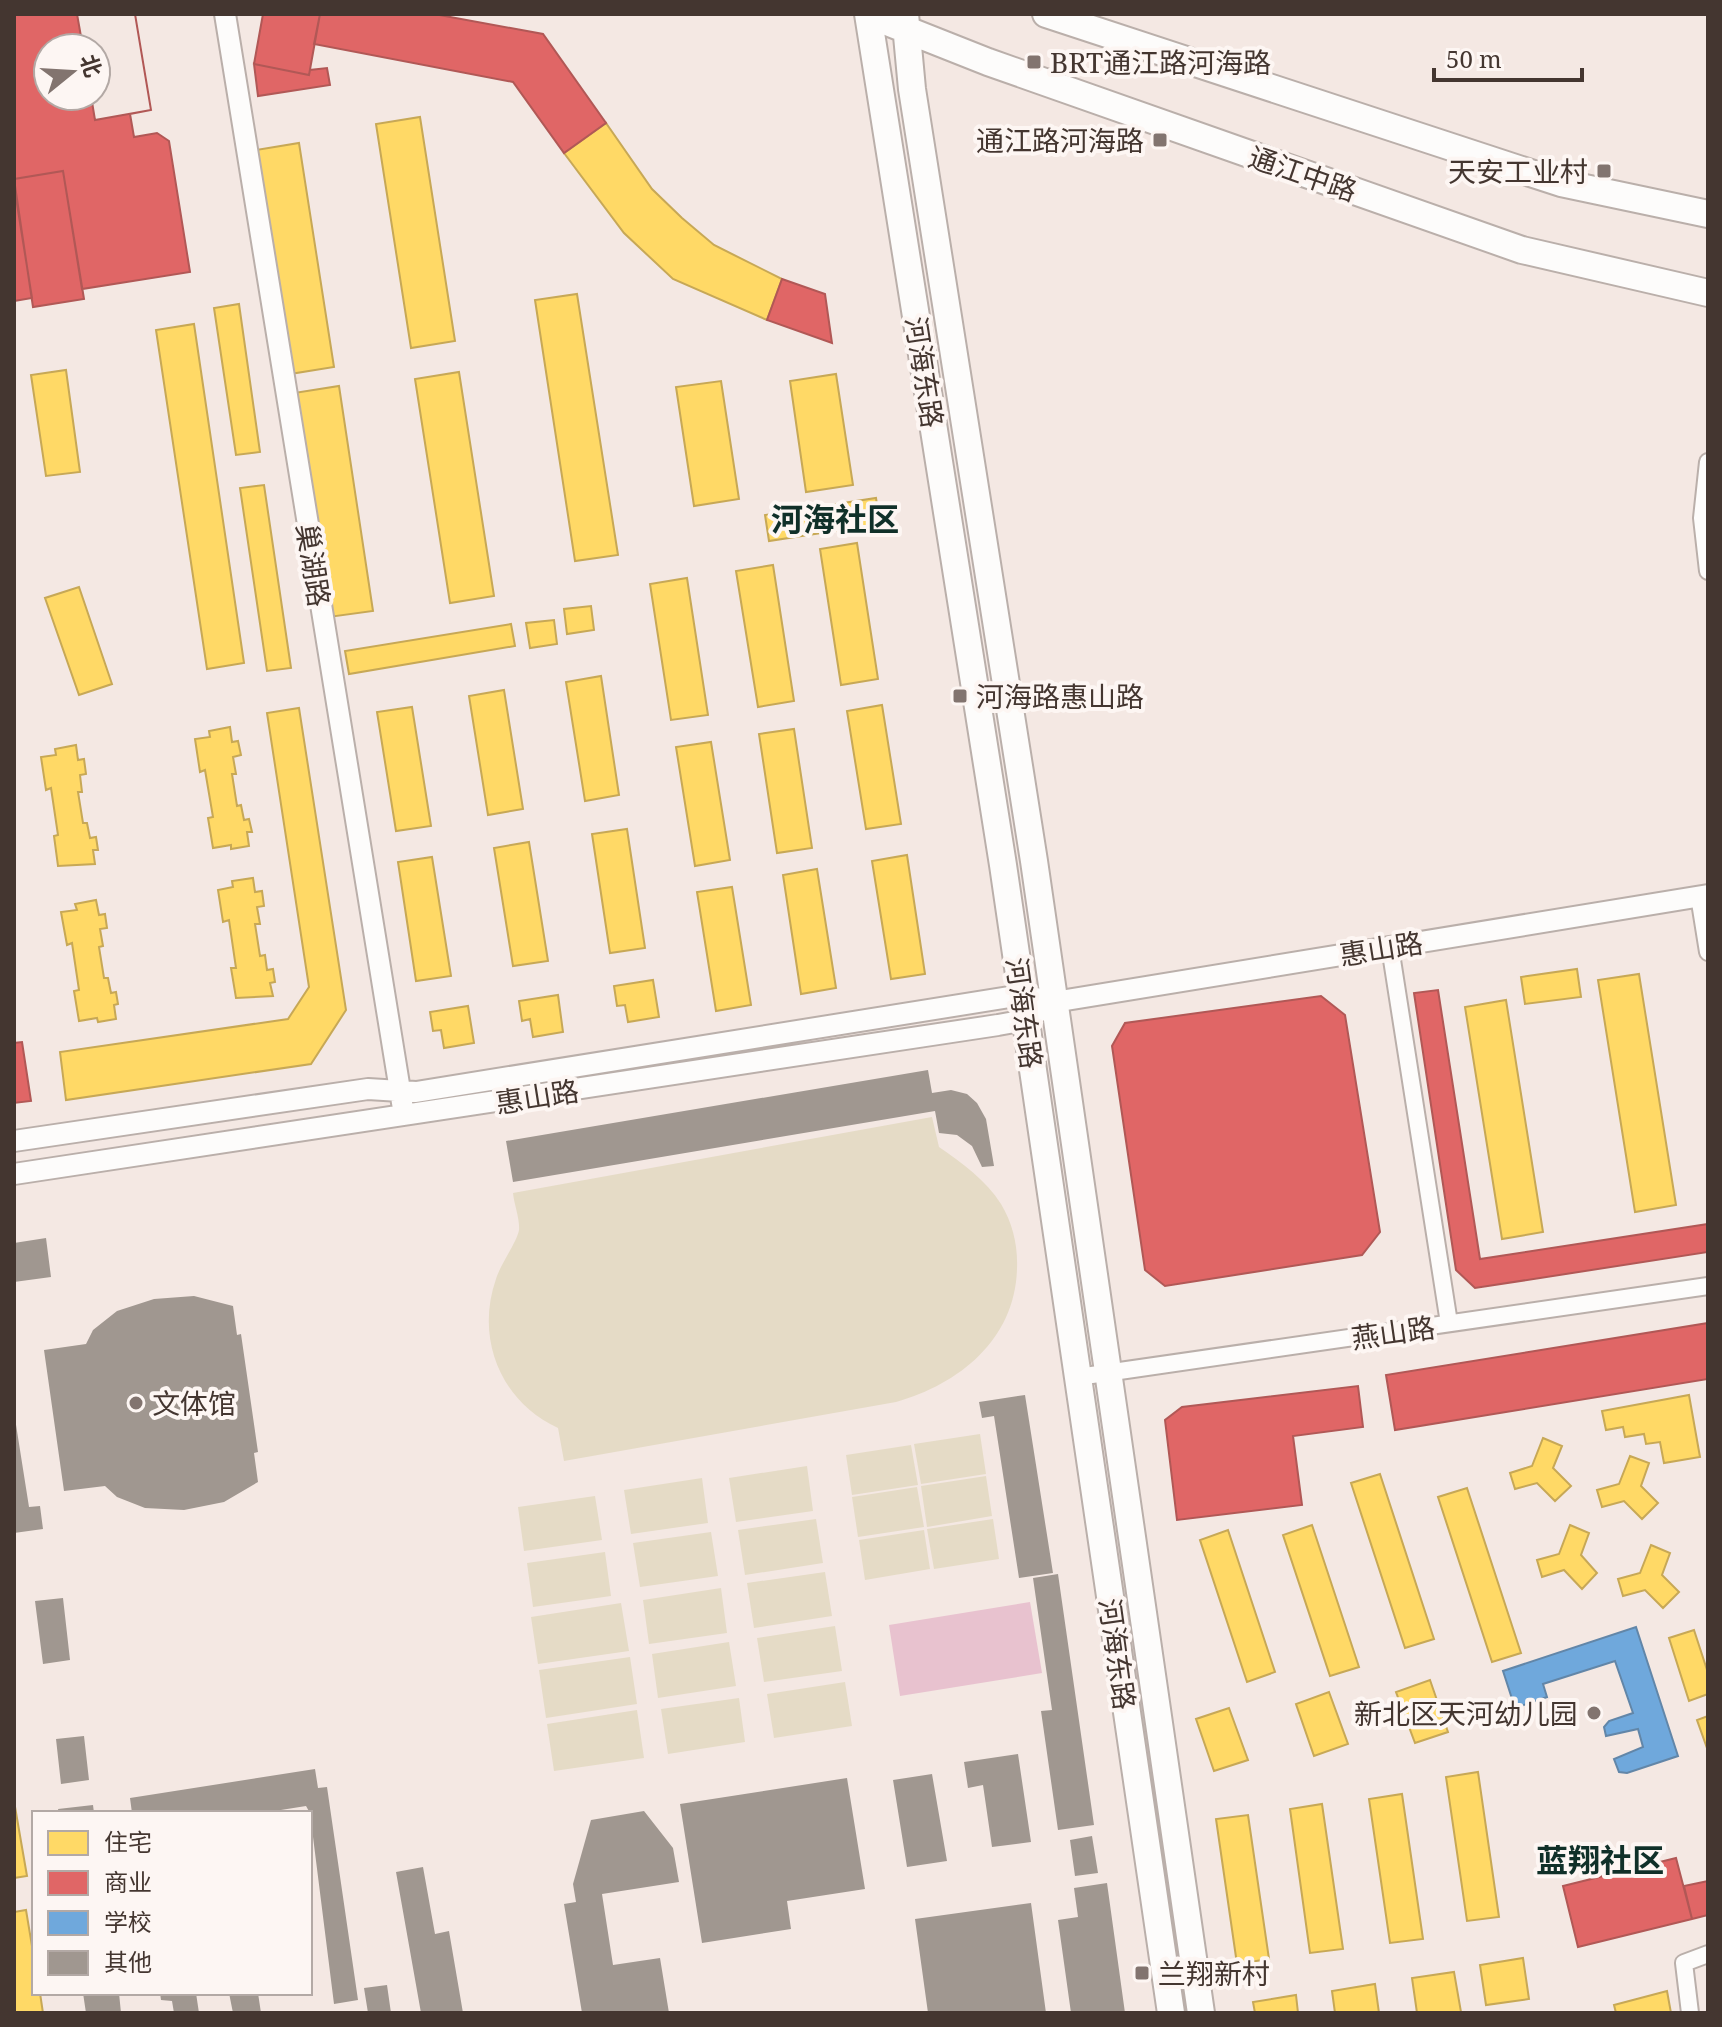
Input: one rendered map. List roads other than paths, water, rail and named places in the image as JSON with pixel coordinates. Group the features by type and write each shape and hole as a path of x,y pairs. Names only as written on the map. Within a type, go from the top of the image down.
{"main road":[{"path":"1046,14 1561,183 1708,214"},
{"name":"通江中路","path":"866,15 905,21 988,62 1522,250 1708,293"},
{"name":"河海东路","path":"866,15 1024,1007 1171,2013"},
{"name":"河海东路","path":"905,21 1054,1002 1201,2013"}],"street":[{"name":"巢湖路","path":"225,14 404,1115"},
{"path":"1708,462 1702,518 1708,571"},
{"name":"惠山路","path":"14,1174 404,1115 1024,1007 1704,896"},
{"path":"1704,896 1708,952"},
{"path":"1390,947 1449,1323"},
{"name":"惠山路","path":"14,1141 368,1089 416,1092 1024,1007"},
{"name":"燕山路","path":"1078,1377 1708,1286"},
{"path":"1690,2013 1684,1963 1708,1954"}],"place":[{"name":"BRT通江路河海路","path":"1034,62"},
{"name":"通江路河海路","path":"1160,140"},
{"name":"天安工业村","path":"1604,171"},
{"name":"河海路惠山路","path":"960,696"},
{"name":"文体馆","path":"136,1403"},
{"name":"新北区天河幼儿园","path":"1594,1713"},
{"name":"兰翔新村","path":"1142,1973"}],"district":[{"name":"河海社区","path":"835,518"},
{"name":"蓝翔社区","path":"1600,1859"}]}
